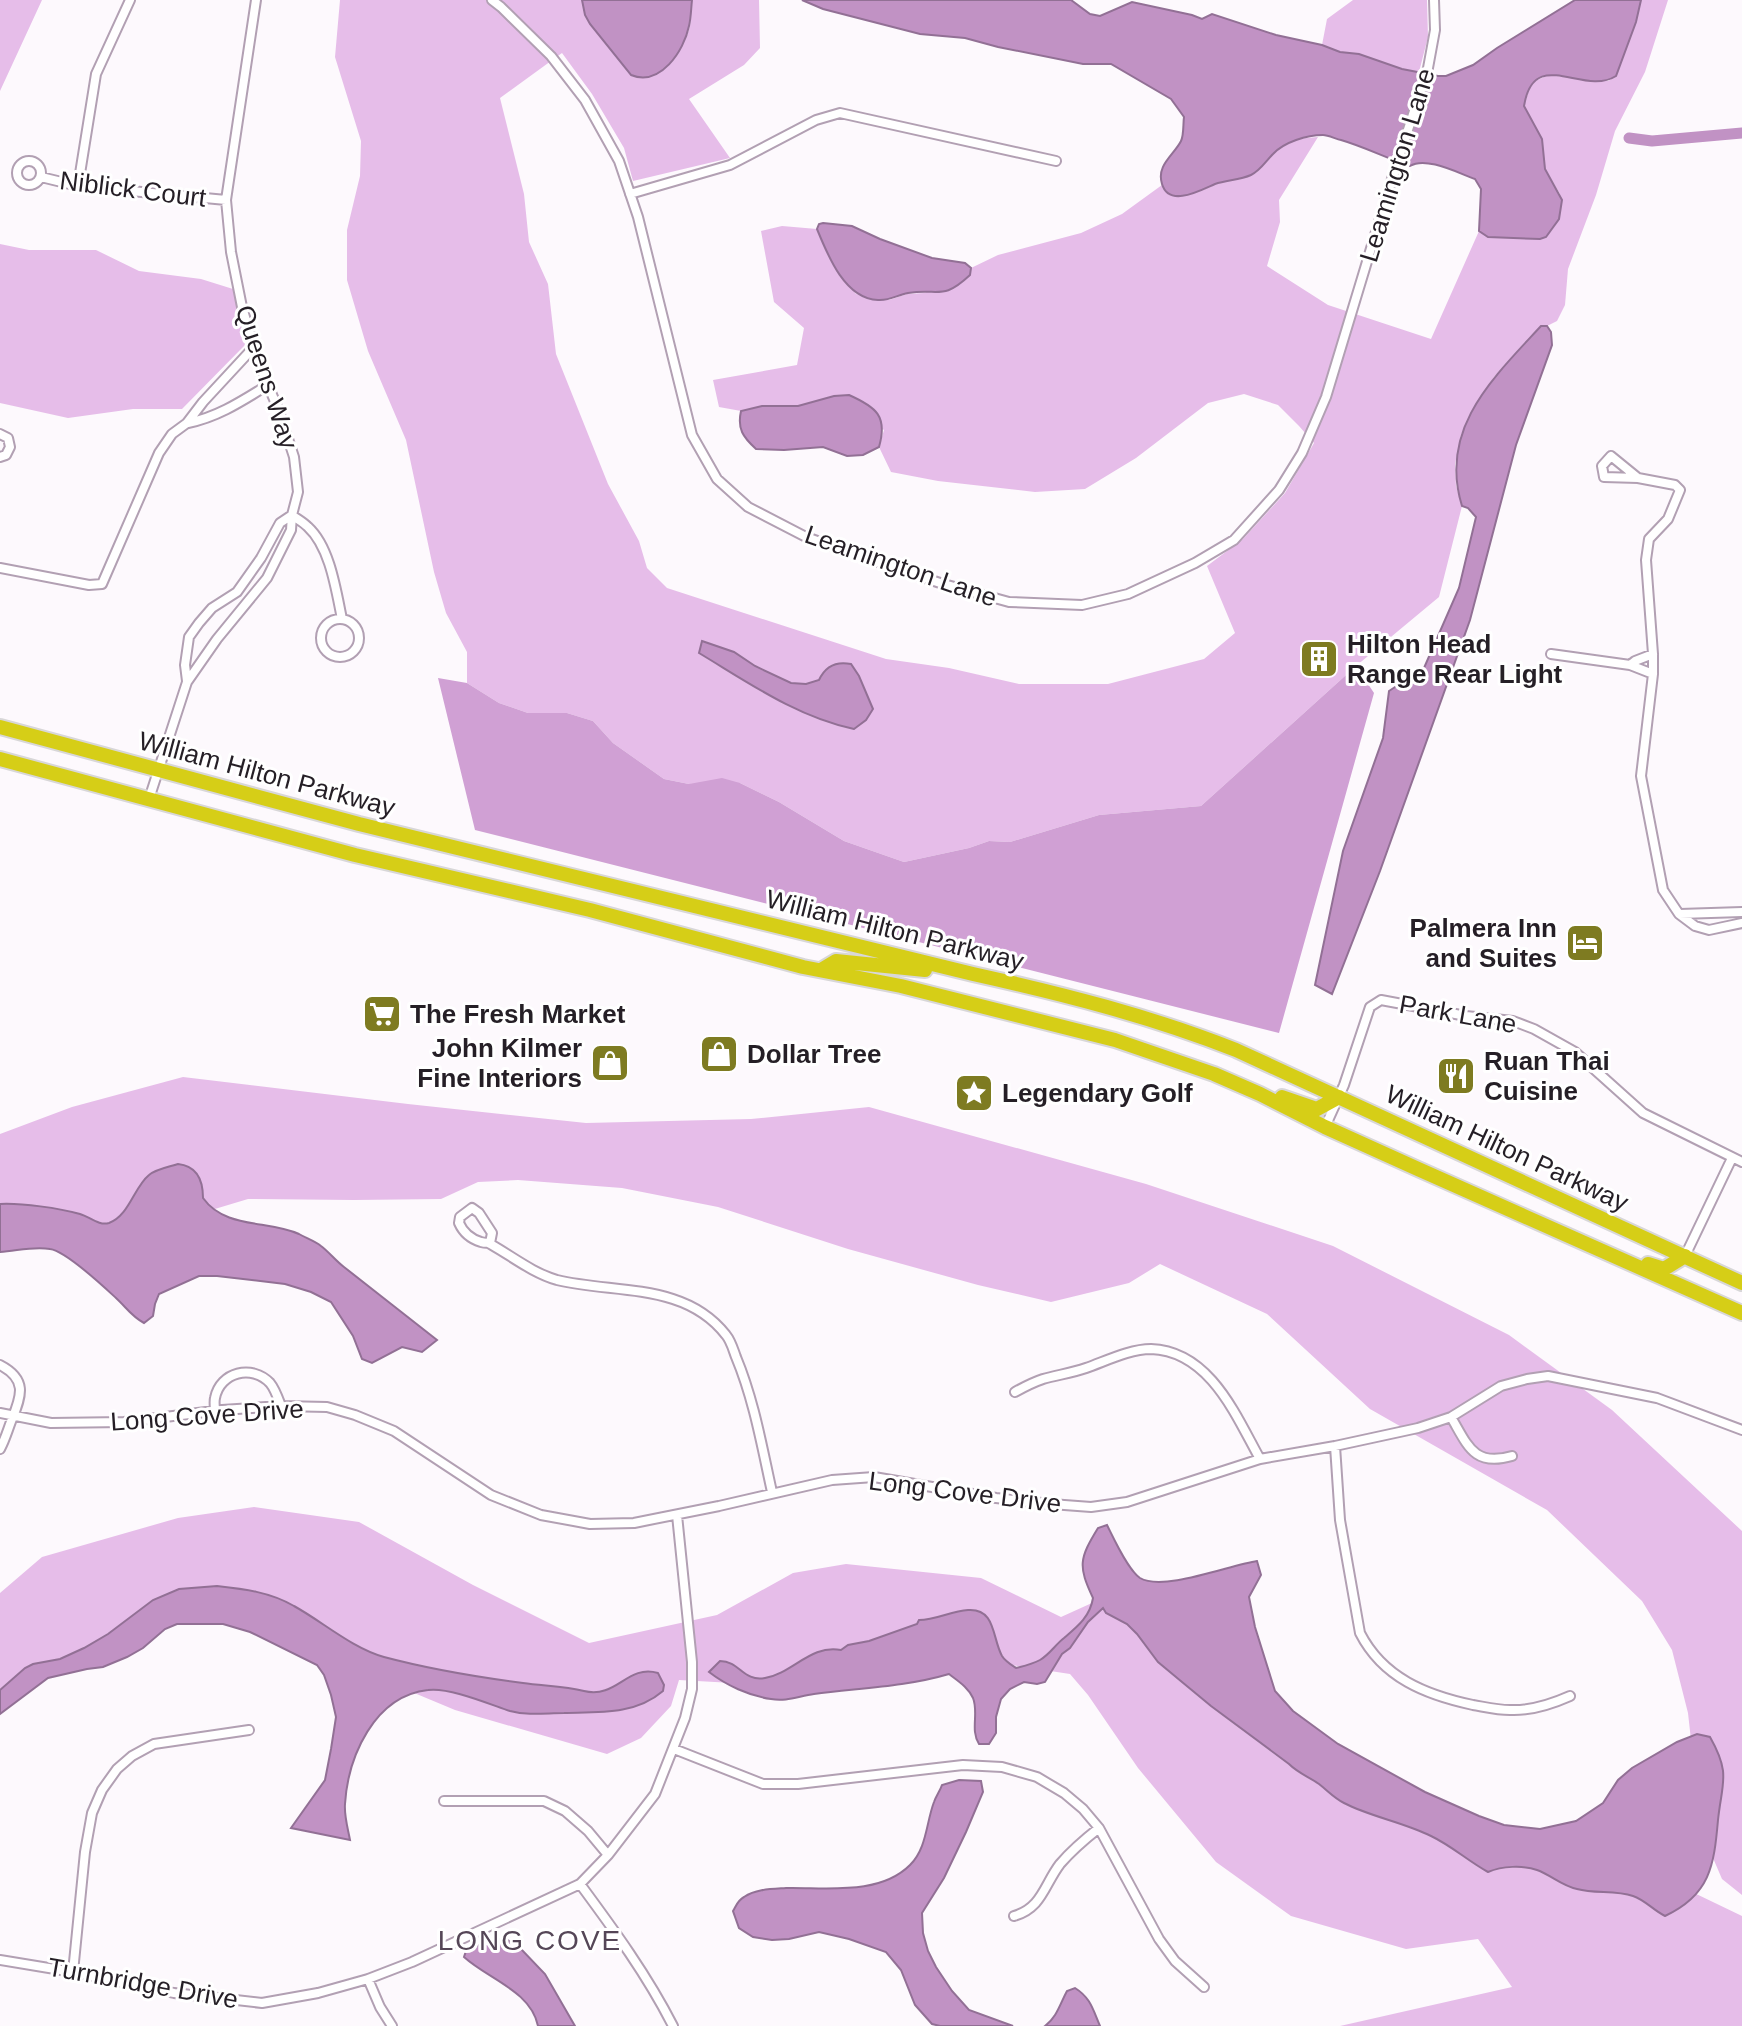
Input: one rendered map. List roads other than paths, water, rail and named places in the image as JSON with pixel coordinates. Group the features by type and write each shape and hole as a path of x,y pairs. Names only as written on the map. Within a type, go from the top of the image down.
{"highway":[{"name":"William Hilton Parkway","path":"0,727 359,824 1066,995 1188,1031 1236,1050 1742,1283"},
{"name":"William Hilton Parkway","path":"0,759 355,855 590,910 803,967 901,986 1115,1040 1214,1074 1260,1094 1325,1127 1742,1313"},
{"path":"821,970 836,961 973,974"},
{"path":"1214,1074 1317,1109 1339,1097"},
{"path":"1591,1245 1664,1269 1685,1256"}],"street":[{"path":"78,186 96,74 130,0"},
{"name":"Queens Way","path":"149,799 187,682 217,639 267,578 291,530 298,492 294,457 253,348 242,307 231,252 226,200 256,0"},
{"name":"Leamington Lane","path":"492,0 551,56 585,100 619,161 642,231 692,435 717,479 748,507 806,537 851,553 1009,602 1082,605 1128,594 1195,563 1234,540 1279,490 1302,453 1326,397 1428,68 1435,30 1434,0"},
{"path":"630,194 730,165 816,120 840,113 1056,161"},
{"name":"Niblick Court","path":"41,177 78,186 226,200"},
{"path":"0,568 89,585 102,584 159,453 172,434 187,423 253,348"},
{"path":"187,423 205,420 268,385"},
{"path":"0,434 8,438 10,447 6,455 0,457"},
{"path":"1638,478 1675,485 1680,490 1668,519 1649,539 1646,560 1653,674 1641,776 1663,890 1679,914 1695,926 1709,930 1742,923"},
{"path":"292,515 310,528 324,551 342,619"},
{"name":"Queens Way","path":"187,682 185,665 189,637 212,608 237,592 280,523 292,515"},
{"path":"342,619 355,626 359,640 352,653 338,658 325,651 320,636 327,623 342,619"},
{"path":"1551,654 1630,665 1653,674"},
{"path":"1630,665 1653,654"},
{"path":"1679,914 1742,912"},
{"name":"Park Lane","path":"1325,1127 1339,1097 1370,1007 1381,1000 1452,1014 1513,1021 1534,1029 1575,1052 1643,1113 1742,1162"},
{"path":"1685,1256 1732,1158"},
{"path":"490,1243 492,1233 479,1213 472,1208 460,1217 459,1223 467,1234 479,1242 490,1243 505,1255 554,1279 669,1297 710,1318 728,1337 741,1369 772,1492"},
{"path":"1015,1392 1133,1352 1151,1349 1172,1353 1210,1377 1228,1400 1260,1459"},
{"path":"0,1365 17,1378 21,1390 0,1449"},
{"path":"215,1411 219,1387 242,1371 258,1374 269,1382 281,1406"},
{"name":"Long Cove Drive","path":"0,1413 51,1423 124,1422 281,1406 327,1407 394,1431 491,1495 541,1515 590,1524 634,1523 832,1480 874,1477 996,1498 1091,1507 1127,1502 1260,1459 1418,1428 1451,1417 1501,1386 1548,1376 1657,1398 1742,1430"},
{"path":"1451,1417 1474,1452 1486,1459 1512,1456"},
{"path":"1335,1446 1340,1520 1360,1633 1381,1662 1408,1684 1487,1708 1510,1711 1532,1708 1570,1696"},
{"name":"Turnbridge Drive","path":"0,1960 174,1993 262,2003 318,1993 368,1979 412,1962 580,1884 608,1855 655,1794 685,1718 692,1689 692,1662 677,1515"},
{"path":"73,1972 92,1813 102,1790 117,1769 154,1744 249,1730"},
{"path":"674,1749 763,1784 798,1784 963,1765 1002,1767 1037,1777 1064,1793 1099,1828 1159,1939 1175,1961 1204,1987"},
{"path":"444,1801 544,1801 565,1811 588,1831 608,1855"},
{"path":"1014,1916 1026,1912 1035,1904 1074,1848 1099,1828"},
{"path":"580,1884 630,1952 673,2026"},
{"path":"368,1979 392,2026"}],"waterway":[{"path":"1629,138 1652,141 1742,133"}],"place":[{"name":"Hilton Head Range Rear Light","path":"1319,659"},
{"name":"Palmera Inn and Suites","path":"1585,943"},
{"name":"The Fresh Market","path":"382,1014"},
{"name":"Dollar Tree","path":"719,1054"},
{"name":"John Kilmer Fine Interiors","path":"610,1063"},
{"name":"Ruan Thai Cuisine","path":"1456,1076"},
{"name":"Legendary Golf","path":"974,1093"}],"district":[{"name":"LONG COVE","path":"530,1940"}]}
